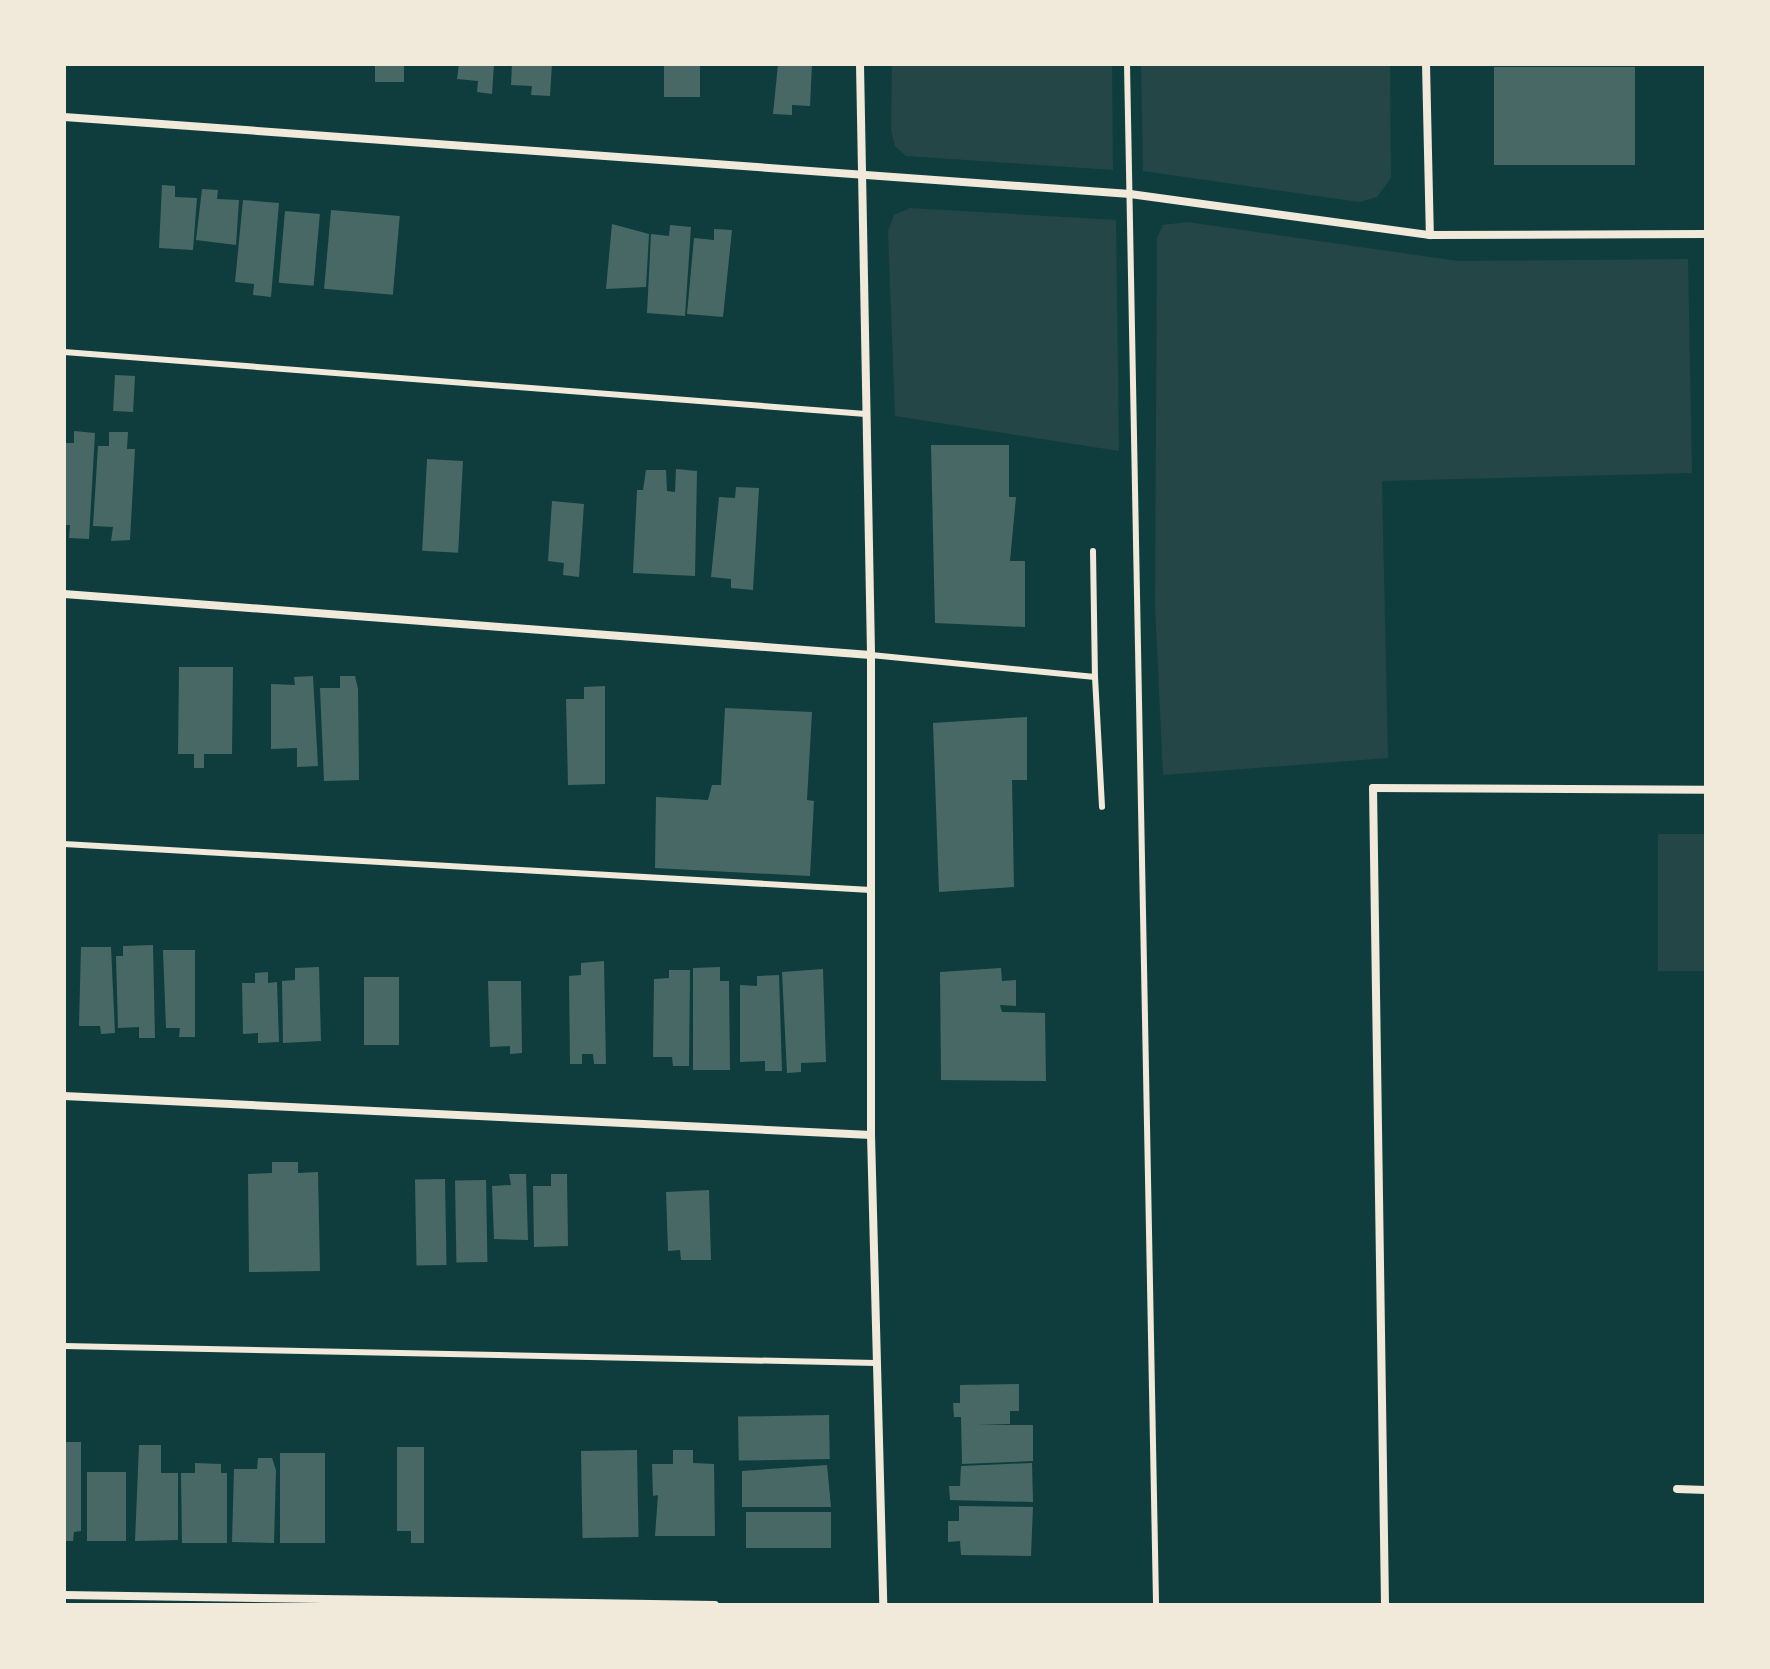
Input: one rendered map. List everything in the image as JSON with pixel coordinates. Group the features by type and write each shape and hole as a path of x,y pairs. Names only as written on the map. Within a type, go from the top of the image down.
{"street":[{"path":"860,64 871,655 871,1135 883,1605"},
{"path":"1426,64 1430,235"},
{"path":"64,117 1130,194 1430,235 1706,234"},
{"path":"64,594 871,655"},
{"path":"1385,1605 1373,788 1706,790"},
{"path":"64,1096 871,1135"},
{"path":"1677,1489 1706,1490"},
{"path":"64,1595 715,1605"}],"lane":[{"path":"1127,64 1156,1605"},
{"path":"64,352 866,414"},
{"path":"1093,551 1095,677 1102,807"},
{"path":"871,655 1095,677"},
{"path":"64,844 871,890"},
{"path":"64,1346 876,1363"}],"shaded area":[{"path":"892,64 1112,64 1113,170 906,156 895,146 891,130"},
{"path":"1141,64 1390,64 1391,178 1377,197 1359,202 1143,171"},
{"path":"910,208 1116,220 1119,451 895,416 888,231 894,215"},
{"path":"1187,222 1458,261 1688,259 1692,473 1382,481 1388,758 1163,775 1155,606 1157,238 1163,225"},
{"path":"1658,834 1706,834 1706,971 1658,971"}],"building":[{"path":"375,64 404,64 404,82 375,82"},
{"path":"459,64 494,64 492,94 477,92 478,81 457,79"},
{"path":"512,64 552,64 550,96 531,95 532,86 511,85"},
{"path":"664,64 700,64 700,97 664,97"},
{"path":"778,64 812,64 810,106 792,105 792,115 773,114"},
{"path":"1494,67 1635,67 1635,165 1494,165"},
{"path":"162,185 175,186 175,197 197,198 193,250 159,248"},
{"path":"202,189 218,190 217,199 239,200 236,245 196,240"},
{"path":"243,200 279,203 271,297 253,295 254,284 235,282"},
{"path":"331,210 400,216 393,295 324,289"},
{"path":"285,211 320,214 314,286 279,283"},
{"path":"612,224 649,234 646,287 606,289"},
{"path":"670,225 691,227 685,316 647,313 651,234 669,236"},
{"path":"714,229 732,230 723,317 687,314 694,238 714,240"},
{"path":"115,375 135,376 133,412 113,411"},
{"path":"74,431 95,433 89,539 69,538 70,525 64,525 64,443 74,443"},
{"path":"109,432 128,432 127,449 135,449 130,540 111,541 113,527 93,526 98,446 109,446"},
{"path":"931,445 1009,445 1009,497 1016,497 1010,561 1025,561 1025,627 935,623"},
{"path":"427,459 463,461 458,553 422,551"},
{"path":"676,469 697,471 695,576 633,573 637,490 643,490 646,470 666,470 667,491 675,492"},
{"path":"736,487 759,488 753,590 731,588 731,579 711,577 719,497 735,498"},
{"path":"552,501 584,504 579,577 563,575 564,563 548,561"},
{"path":"179,667 233,667 232,754 204,754 204,768 194,768 194,754 178,754"},
{"path":"313,676 318,766 297,767 297,748 271,749 271,684 295,685 294,677"},
{"path":"340,676 355,676 358,689 359,780 324,781 320,688 340,688"},
{"path":"605,686 605,784 568,785 566,699 584,699 584,687"},
{"path":"725,708 812,712 807,800 814,801 810,876 655,868 656,797 708,800 712,785 721,785"},
{"path":"1027,717 1027,780 1012,780 1014,887 939,892 933,723"},
{"path":"153,945 155,1038 139,1038 139,1027 118,1028 116,956 123,956 123,946"},
{"path":"81,947 111,947 115,1033 101,1034 100,1026 79,1026"},
{"path":"163,950 195,950 195,1037 179,1037 180,1028 166,1028"},
{"path":"604,961 606,1064 594,1064 593,1054 582,1054 582,1064 570,1064 569,976 581,975 581,963"},
{"path":"319,967 321,1041 283,1043 282,981 295,980 295,968"},
{"path":"720,967 720,981 729,981 730,1070 693,1070 693,968"},
{"path":"1001,968 1002,981 1016,980 1016,1006 1000,1005 1002,1012 1045,1013 1046,1081 941,1080 940,972"},
{"path":"823,969 826,1062 801,1063 801,1072 787,1073 782,972"},
{"path":"669,970 690,970 689,1066 673,1066 672,1057 653,1057 654,979 669,978"},
{"path":"268,972 268,983 277,982 279,1042 258,1043 258,1033 243,1034 242,983 255,983 255,973"},
{"path":"779,975 782,1071 765,1071 765,1061 740,1062 740,985 757,986 757,976"},
{"path":"364,977 399,977 399,1045 364,1045"},
{"path":"488,981 521,981 522,1053 510,1054 510,1046 490,1047"},
{"path":"272,1162 298,1162 298,1173 318,1172 320,1271 249,1272 248,1174 272,1173"},
{"path":"509,1174 526,1174 528,1240 494,1239 492,1186 511,1185"},
{"path":"551,1174 567,1174 568,1246 534,1247 533,1186 551,1186"},
{"path":"445,1179 447,1265 417,1266 415,1180"},
{"path":"486,1180 487,1262 456,1263 455,1181"},
{"path":"709,1190 711,1260 681,1260 680,1250 668,1251 666,1192"},
{"path":"1019,1384 1019,1411 1010,1411 1010,1424 976,1425 1033,1425 1033,1461 962,1464 961,1417 954,1417 953,1403 960,1403 960,1385"},
{"path":"829,1415 830,1459 739,1461 738,1417"},
{"path":"64,1442 81,1442 81,1531 74,1532 73,1541 64,1541"},
{"path":"139,1445 161,1445 161,1473 178,1473 178,1540 135,1541"},
{"path":"397,1447 424,1447 424,1543 411,1543 411,1531 397,1531"},
{"path":"637,1450 639,1537 583,1538 581,1451"},
{"path":"673,1450 693,1450 693,1463 714,1464 715,1536 655,1536 658,1495 653,1496 652,1464 673,1464"},
{"path":"280,1453 325,1453 325,1543 280,1543"},
{"path":"258,1458 272,1458 276,1470 274,1543 232,1542 234,1469 257,1469"},
{"path":"195,1463 221,1464 221,1473 227,1473 227,1543 182,1543 181,1473 195,1473"},
{"path":"1032,1463 1033,1502 950,1500 949,1486 960,1486 961,1466"},
{"path":"827,1465 831,1507 742,1507 742,1471"},
{"path":"87,1472 126,1472 126,1541 87,1541"},
{"path":"959,1506 1033,1507 1031,1556 961,1555 960,1541 948,1542 948,1521 959,1521"},
{"path":"746,1512 831,1512 831,1548 746,1548"}]}
